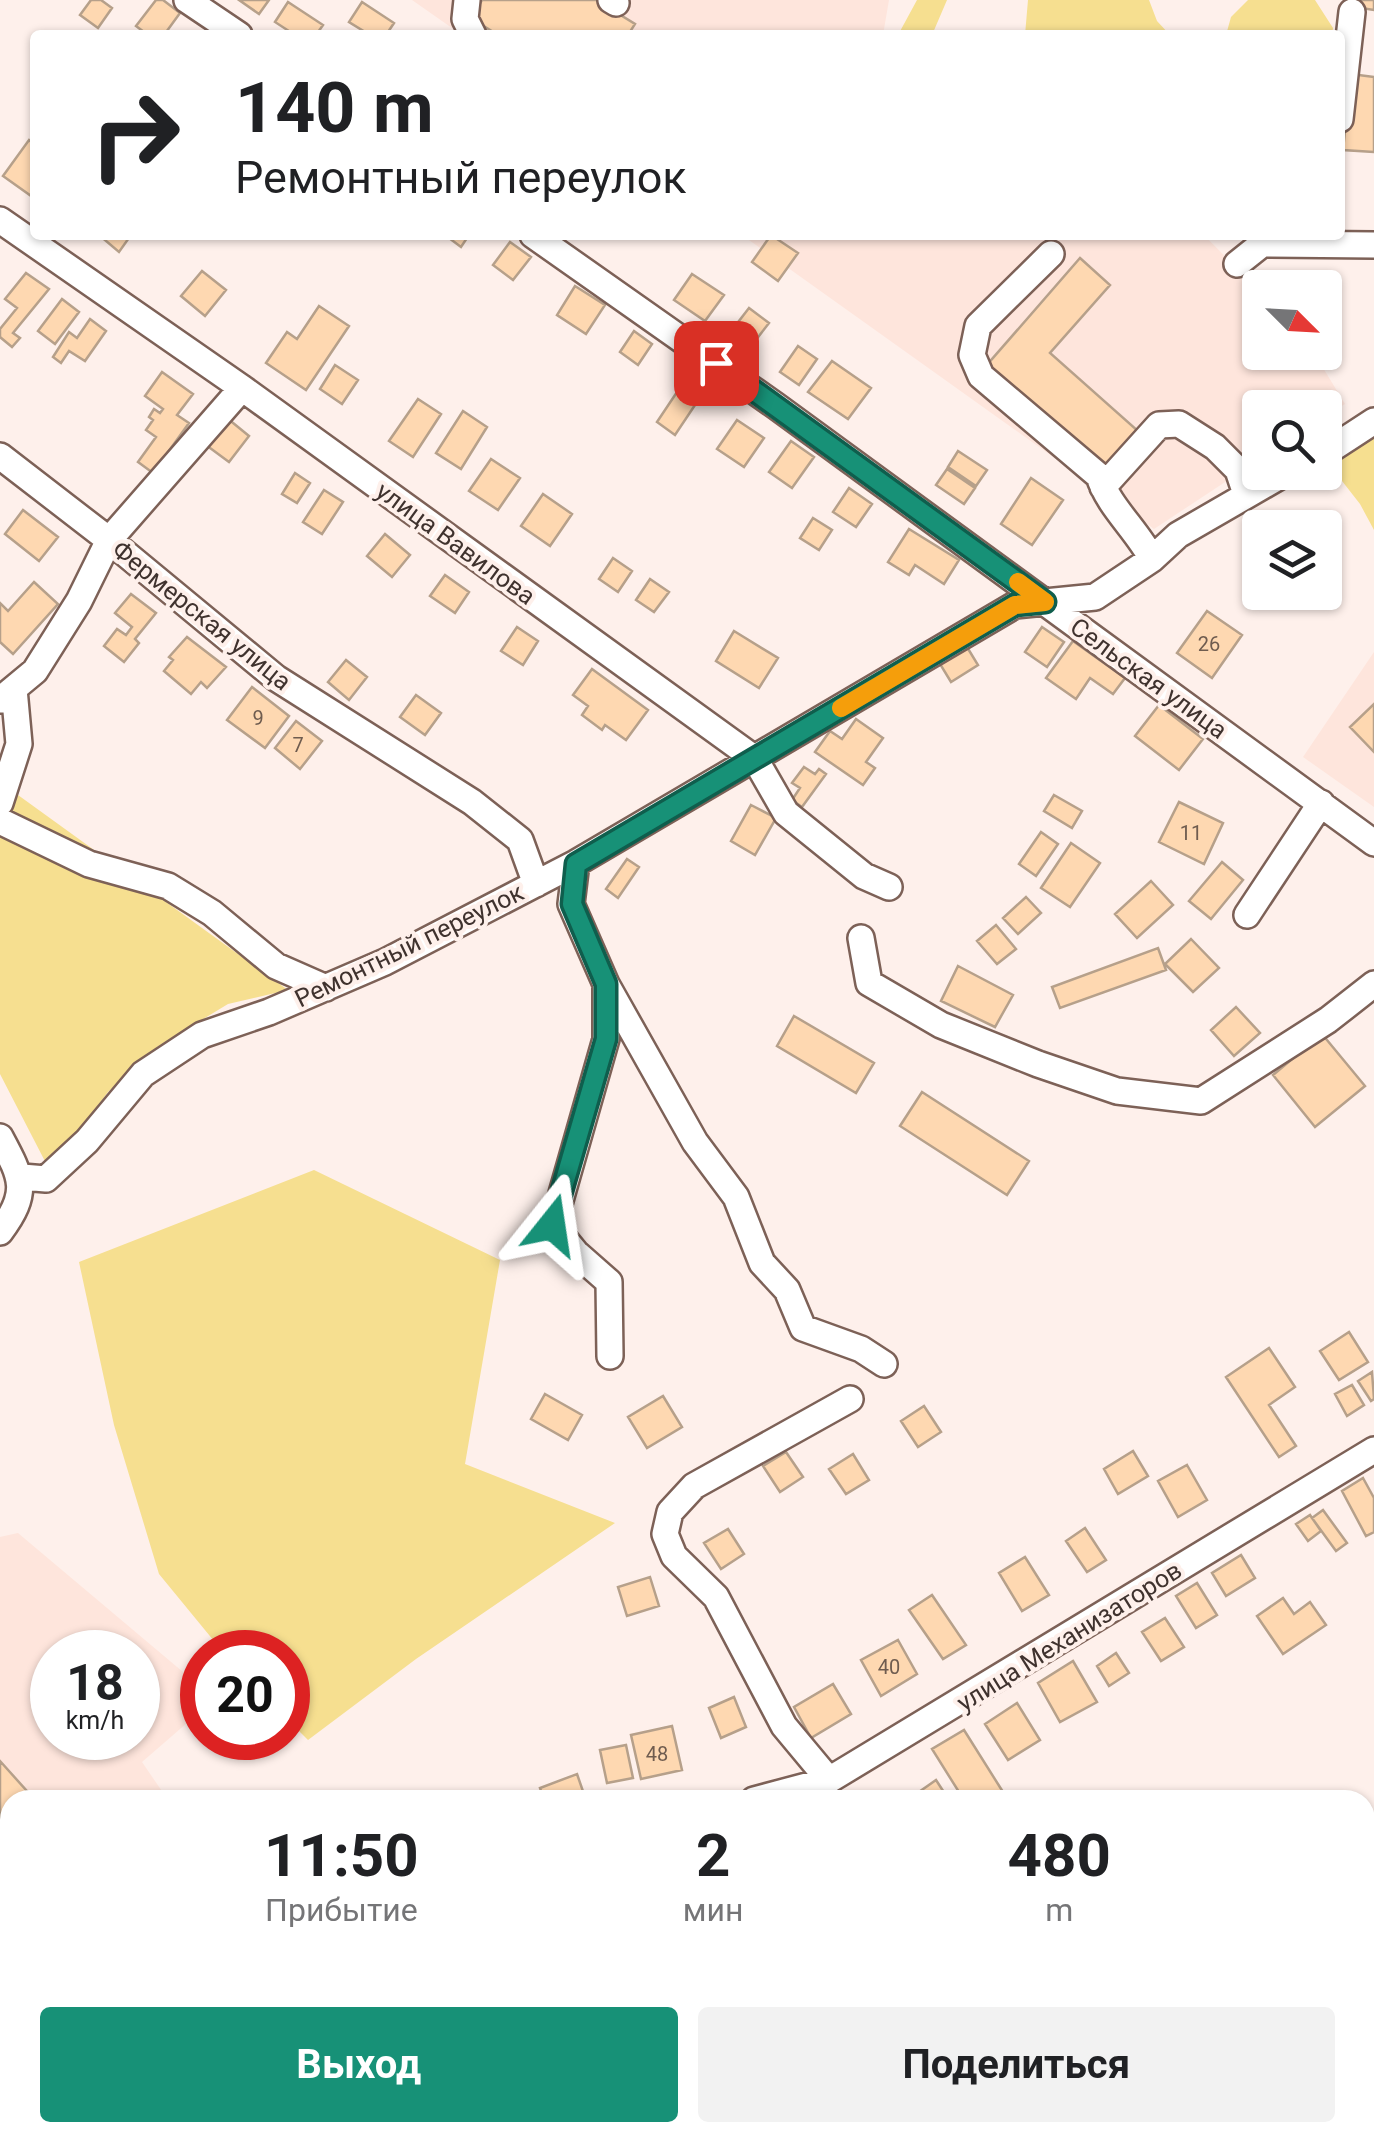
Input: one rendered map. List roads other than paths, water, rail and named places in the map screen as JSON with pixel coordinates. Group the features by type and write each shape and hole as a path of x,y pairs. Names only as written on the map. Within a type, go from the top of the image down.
{"street":[{"path":"187,0 231,30"},
{"path":"467,0 465,20 470,30"},
{"path":"1345,85 1356,9"},
{"name":"улица Вавилова","path":"0,220 242,388 755,760 786,813 864,876 889,887"},
{"name":"Сельская улица","path":"540,240 776,406 1374,843"},
{"path":"1237,264 1265,240 1374,245"},
{"path":"1051,254 978,326 972,355 981,376 1099,476 1152,558"},
{"path":"0,803 19,744 7,695 35,671 79,601 109,540 242,388"},
{"path":"1342,442 1374,421"},
{"path":"1103,487 1159,425 1179,424 1215,446 1238,470 1246,494"},
{"name":"Фермерская улица","path":"0,456 276,678 472,802 520,840 536,884"},
{"name":"Ремонтный переулок","path":"22,1176 46,1179 87,1141 143,1074 202,1035 386,962 576,864 1015,605 1096,597 1178,535 1253,490"},
{"path":"1248,915 1321,803"},
{"path":"0,821 89,864 168,886 212,913 276,966 326,988"},
{"path":"576,864 572,904 606,984 695,1142 736,1197 762,1263 787,1290 803,1328 861,1349 884,1364"},
{"path":"861,938 869,983 941,1025 1117,1091 1201,1101 1328,1020 1374,984"},
{"path":"606,984 606,1039 552,1225 609,1282 610,1356"},
{"path":"0,1137 22,1176 17,1209 0,1232"},
{"path":"829,1780 784,1726 716,1597 674,1556 665,1534 670,1512 694,1486 850,1399"},
{"name":"улица Механизаторов","path":"792,1790 829,1780 1374,1450"}]}
